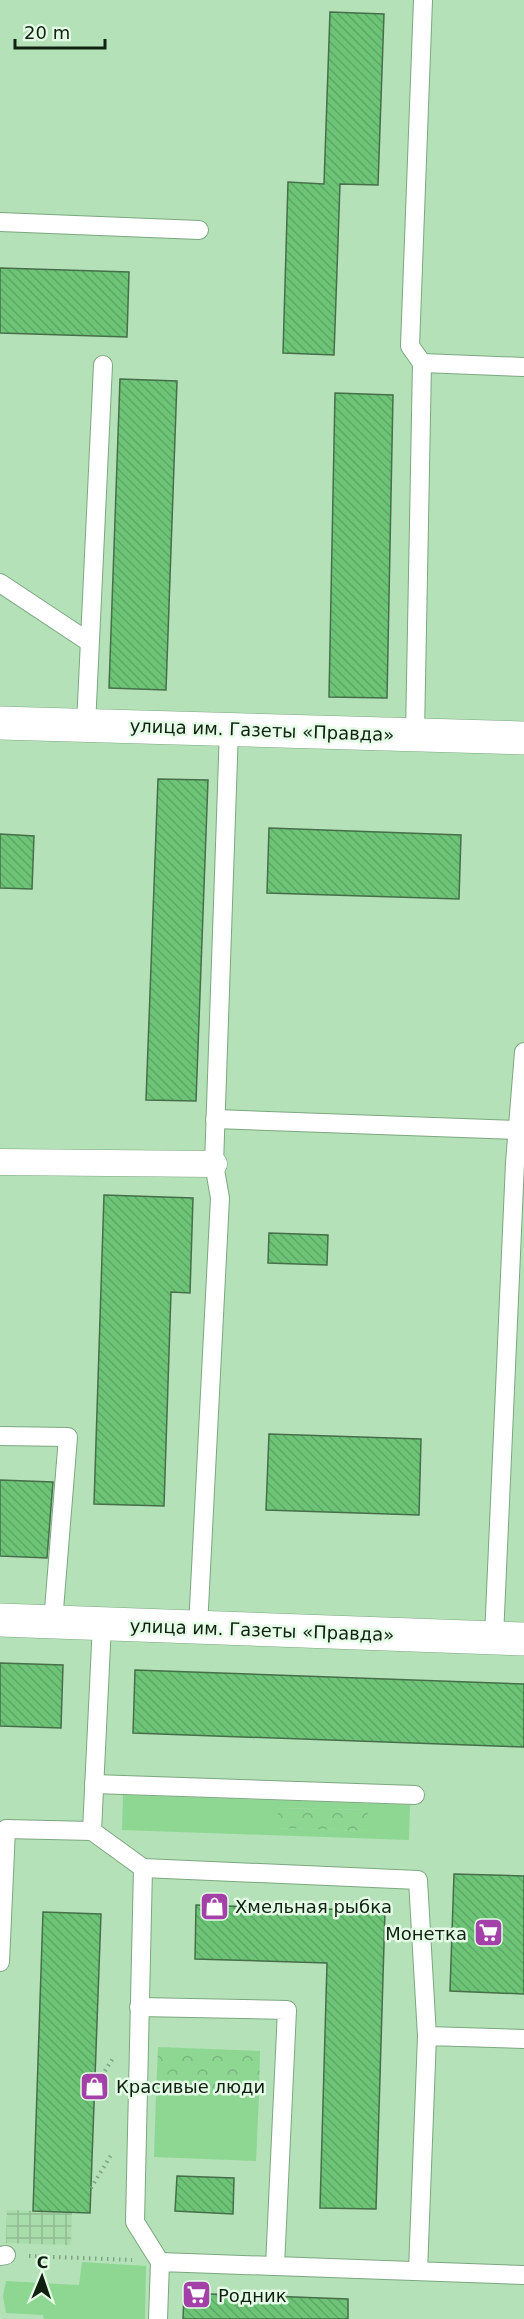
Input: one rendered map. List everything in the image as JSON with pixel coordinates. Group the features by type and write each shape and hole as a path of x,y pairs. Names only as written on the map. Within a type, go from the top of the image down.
{"street":[{"name":"улица им. Газеты «Правда»","path":"0,723 524,738"},
{"path":"0,1162 214,1164"},
{"name":"улица им. Газеты «Правда»","path":"0,1620 509,1638"}],"lane":[{"path":"415,734 422,363 410,346 423,0"},
{"path":"0,222 199,230"},
{"path":"422,363 524,367"},
{"path":"86,725 103,364"},
{"path":"0,583 89,642"},
{"path":"198,1627 220,1198 214,1164 229,729"},
{"path":"509,1638 520,1163 517,1130 524,1052"},
{"path":"215,1119 517,1130"},
{"path":"0,1436 68,1437 53,1622"},
{"path":"92,1831 102,1624"},
{"path":"94,1784 415,1795"},
{"path":"0,1962 3,1827 92,1831 143,1868 418,1880 427,2036 418,2271"},
{"path":"143,1868 135,2222 160,2262 158,2319"},
{"path":"139,2007 287,2010 275,2266"},
{"path":"427,2036 524,2039"},
{"path":"160,2262 524,2275"}],"path":[{"path":"3,2255 160,2262"}],"shaded area":[{"path":"7,2210 72,2212 71,2245 6,2243"}],"green space":[{"path":"123,1795 410,1805 409,1840 122,1830","holes":["278,1808 367,1810 367,1831 278,1828"]},
{"path":"278,1808 368,1810 367,1831 277,1828"},
{"path":"158,2047 260,2051 259,2096 156,2093"},
{"path":"156,2093 259,2096 256,2161 154,2157"},
{"path":"82,2262 146,2266 145,2319 44,2319 43,2315 6,2313 3,2296 6,2281 79,2285"}],"building":[{"path":"330,12 384,14 378,185 340,184 334,355 283,353 288,182 324,184"},
{"path":"0,268 129,272 127,337 0,333"},
{"path":"120,379 177,381 166,690 109,688"},
{"path":"335,393 393,395 387,698 329,697"},
{"path":"158,779 208,780 196,1101 146,1100"},
{"path":"269,828 461,835 459,899 267,893"},
{"path":"0,834 34,836 32,889 0,888"},
{"path":"104,1195 193,1198 190,1293 171,1292 164,1506 94,1504"},
{"path":"269,1233 328,1235 327,1265 268,1263"},
{"path":"269,1434 421,1439 419,1515 266,1510"},
{"path":"0,1480 53,1482 47,1558 0,1556"},
{"path":"0,1663 63,1665 61,1728 0,1726"},
{"path":"135,1670 524,1684 524,1747 133,1733"},
{"name":"Монетка","path":"454,1874 524,1876 524,1994 450,1991"},
{"path":"196,1905 385,1911 376,2209 320,2208 327,1963 195,1959"},
{"path":"43,1912 101,1914 90,2213 33,2211"},
{"path":"177,2176 234,2178 233,2214 175,2211"},
{"path":"184,2293 348,2299 348,2319 183,2319"}],"place":[{"name":"Хмельная рыбка","path":"214,1906"},
{"name":"Монетка","path":"488,1933"},
{"name":"Красивые люди","path":"95,2086"},
{"name":"Родник","path":"197,2295"}]}
